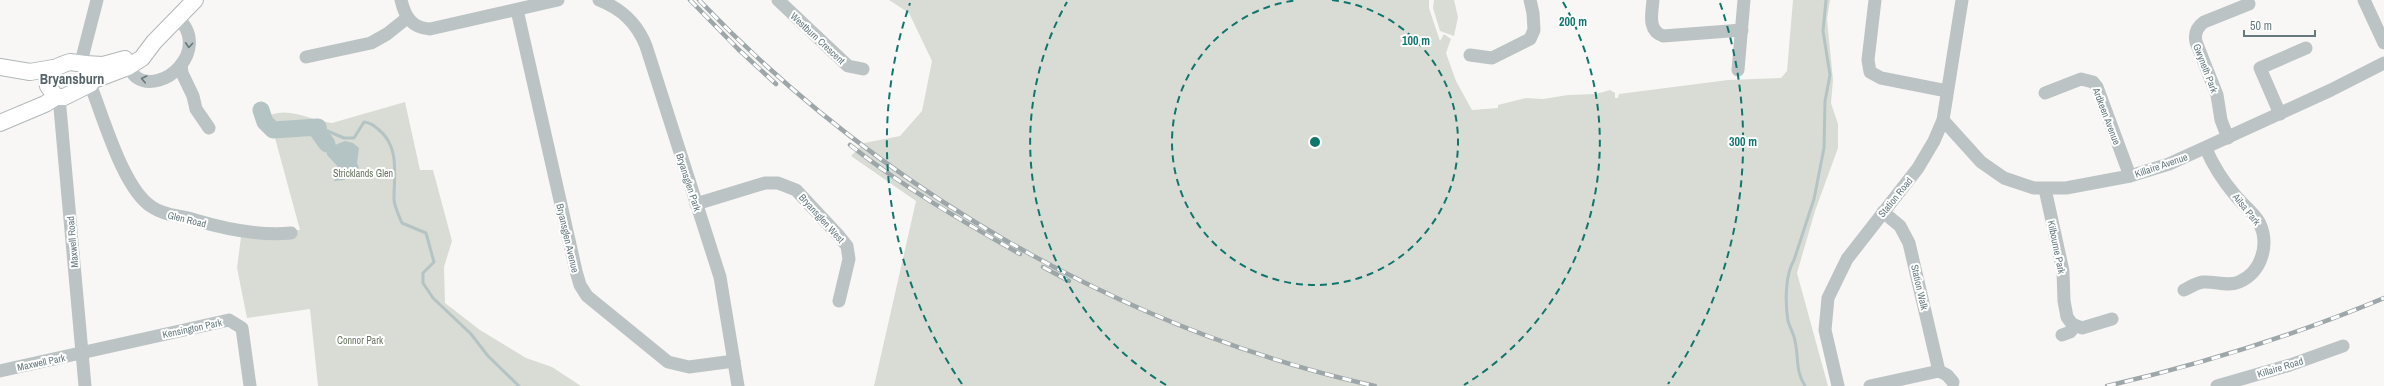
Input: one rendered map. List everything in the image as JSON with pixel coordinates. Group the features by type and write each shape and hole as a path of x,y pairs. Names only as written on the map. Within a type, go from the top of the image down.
{"main road":[{"path":"0,67 30,72 53,86 90,83 128,67 142,58 154,42 177,17 196,0"},
{"path":"0,123 36,108 70,62 103,65 123,60 154,42"},
{"path":"83,63 89,70 90,83"}],"street":[{"path":"83,63 96,0"},
{"path":"401,0 407,18 419,27 430,29 558,0"},
{"name":"Bryansglen Park","path":"599,0 615,7 629,18 643,38 720,277 738,386"},
{"name":"Westburn Crescent","path":"778,0 848,66 863,69"},
{"path":"1470,55 1492,58 1530,39 1534,30 1534,13 1530,0"},
{"path":"1653,0 1652,25 1655,32 1663,36 1742,30"},
{"path":"1738,70 1744,0"},
{"path":"1875,0 1868,60 1870,72 1881,78 1947,91"},
{"name":"Station Road","path":"1838,386 1825,330 1828,298 1847,259 1918,168 1934,141 1943,120 1962,0"},
{"path":"2364,0 2384,43"},
{"name":"Gwyneth Park","path":"2228,138 2221,120 2217,95 2196,42 2195,34 2204,22 2249,4"},
{"name":"Bryansglen Avenue","path":"516,10 577,275 584,291 597,305 668,362 689,367 734,361"},
{"path":"165,78 181,65 189,50 190,40 187,29 177,17"},
{"path":"306,57 371,43 387,34 407,18"},
{"path":"2280,114 2260,68 2306,48"},
{"name":"Killaire Avenue","path":"1943,120 1981,162 2014,182 2044,189 2084,186 2130,176 2170,164 2206,149 2384,63"},
{"path":"181,65 185,84"},
{"path":"128,67 136,77 142,79 154,81 165,78 174,78 185,84 194,96 196,109 209,128"},
{"name":"Ardkeen Avenue","path":"2045,93 2081,79 2093,82 2097,87 2130,176"},
{"name":"Glen Road","path":"90,83 129,182 144,202 169,215 193,219 228,229 291,233"},
{"name":"Maxwell Road","path":"53,86 85,386"},
{"name":"Ailsa Park","path":"2184,290 2198,283 2228,284 2240,281 2256,267 2264,248 2263,234 2258,222 2216,170 2206,149"},
{"name":"Bryansglen West","path":"696,204 765,182 778,183 796,190 840,236 847,246 849,259 840,302"},
{"name":"Kilbourne Park","path":"2044,189 2063,271 2066,313 2069,320 2075,326"},
{"name":"Station Walk","path":"1883,212 1900,226 1909,243 1939,371"},
{"path":"2062,335 2070,332 2075,326 2082,328 2112,319"},
{"name":"Kensington Park","path":"82,353 229,320 242,328 250,386"},
{"name":"Killaire Road","path":"2217,386 2290,365 2343,346"},
{"name":"Maxwell Park","path":"0,371 82,353"},
{"path":"1870,386 1939,371 1947,375 1953,382"}],"green space":[{"path":"889,0 1429,0 1429,8 1440,41 1444,34 1451,39 1446,53 1456,81 1472,110 1498,108 1498,105 1526,98 1543,99 1568,95 1596,94 1610,90 1615,93 1615,98 1618,98 1619,94 1728,80 1781,78 1787,71 1793,0 1830,0 1827,19 1833,80 1831,103 1838,124 1838,148 1815,211 1797,273 1828,386 874,386 916,201 851,156 864,143 900,136 922,111 932,61 909,13"},
{"path":"1434,0 1454,0 1458,17 1454,36 1440,31 1433,8"},
{"name":"Stricklands Glen","path":"405,102 420,170 433,170 452,241 444,267 445,303 480,330 526,358 552,367 581,386 318,386 310,309 247,318 237,268 242,229 300,230 269,116 277,113 292,113 332,123"}],"shaded area":[{"path":"345,141 353,143 359,148 357,163 359,168 352,170 356,175 353,177 347,172 345,180 334,181 340,169 327,155 327,144 335,145"}],"waterway":[{"path":"1805,386 1798,369 1796,347 1788,321 1786,289 1791,266 1814,199 1824,148 1825,101 1830,75 1823,31 1826,0"},
{"path":"261,110 265,122 273,130 318,127 319,133 327,144"},
{"path":"318,127 344,138 354,138 364,122 373,125 385,136 393,152 395,170 394,199 397,211 402,223 426,233 434,262 423,273 423,283 433,298 471,334 488,356 519,386"}],"railway":[{"path":"690,0 738,49 776,84"},
{"path":"699,0 769,68 844,131 924,190 1009,242 1097,289 1188,328 1281,361 1375,386"},
{"path":"850,145 912,189 1020,254"},
{"path":"1043,267 1069,281"},
{"path":"2107,386 2212,359 2247,348 2316,325 2384,298"}],"district":[{"name":"Bryansburn","path":"72,79"}],"park label":[{"name":"Connor Park","path":"360,340"}]}
